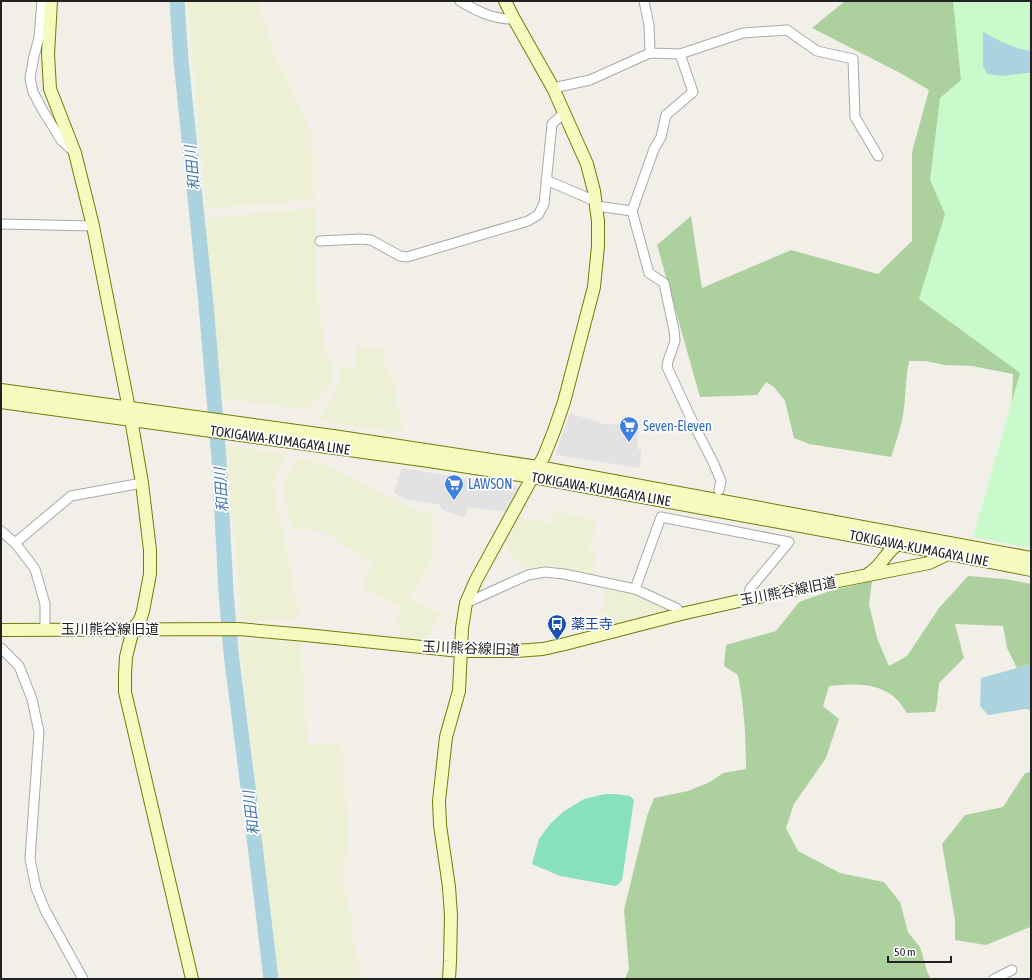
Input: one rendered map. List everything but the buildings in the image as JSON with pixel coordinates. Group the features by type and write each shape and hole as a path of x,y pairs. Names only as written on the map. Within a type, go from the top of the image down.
{"street":[{"path":"42,1 39,38 30,78 34,92 42,109 61,140 75,153"},
{"path":"51,1 48,54 50,89 75,153 93,226 130,413 142,483 150,550 150,574 143,611 140,620 133,629 126,657 126,692 192,979"},
{"path":"460,1 503,20 514,19"},
{"path":"449,979 451,939 449,887 440,825 439,800 446,737 459,692 460,651 466,603 476,580 536,472 554,431 564,402 594,286 598,246 598,221 594,191 587,164 552,88 505,1"},
{"path":"644,1 649,25 650,53"},
{"path":"552,88 590,80 650,53 680,54 743,32 787,30 817,51 853,59 855,117 878,156"},
{"path":"680,54 693,92 666,114 661,137 654,149 632,211 649,273 664,283 675,341 667,367 713,462 721,481 719,490"},
{"path":"320,241 360,239 371,240 400,256 407,257 528,221 538,215 544,204 552,124 564,113"},
{"path":"546,180 595,203 632,211"},
{"path":"1,224 93,226"},
{"name":"TOKIGAWA-KUMAGAYA LINE","path":"1,390 130,413 247,430 430,450 1031,570"},
{"name":"TOKIGAWA-KUMAGAYA LINE","path":"1,402 130,413"},
{"name":"TOKIGAWA-KUMAGAYA LINE","path":"536,472 914,536 1031,558"},
{"path":"14,543 71,496 142,483"},
{"path":"635,589 661,517 714,523 789,542 750,589 748,598"},
{"path":"1,531 14,543 35,569 45,604 45,630"},
{"path":"866,576 877,568 888,551 897,544 914,536"},
{"path":"872,539 880,550 882,562"},
{"name":"玉川熊谷線旧道","path":"1,630 238,629 460,651 516,651 542,649 748,598 929,563 948,554"},
{"path":"466,603 528,574 545,572 564,574 635,589 676,608 681,614"},
{"path":"1,648 19,666 32,699 39,732 30,859 36,888 45,910 83,979"},
{"path":"994,979 1012,970"}],"green space":[{"path":"187,1 258,1 274,53 287,78 312,135 314,200 206,208"},
{"path":"845,1 1031,1 1002,76 1031,532 1011,420 1013,374 972,366 945,365 926,361 909,361 902,421 891,457 809,444 794,438 785,401 774,387 766,382 757,395 700,397 657,245 691,216 702,288 791,250 878,274 912,241 912,152 929,90 902,74 812,28"},
{"path":"953,1 1031,1 1031,548 973,537 1020,373 919,299 945,214 930,180 940,98 961,80"},
{"path":"315,208 316,280 325,346 333,373 332,381 308,410 220,398 206,230 207,218"},
{"path":"356,346 383,348 383,358 393,378 397,404 402,420 402,432 344,425 319,420 332,400 338,385 340,378 339,368 356,368"},
{"path":"225,446 288,453 273,483 299,611 297,619 251,622 242,619"},
{"path":"298,458 329,465 401,504 433,515 433,547 429,567 408,598 440,613 425,640 397,637 402,627 396,623 402,607 362,589 367,576 374,565 335,539 318,531 310,528 292,531 283,486"},
{"path":"554,511 597,520 589,550 595,552 593,577 560,569 537,568 528,570 510,555 504,545 519,517 551,523"},
{"path":"968,576 1005,579 1031,584 1031,664 1017,668 1007,648 1003,626 955,624 964,658 939,683 935,712 907,713 893,696 886,691 870,686 829,686 823,706 839,719 826,758 794,804 786,828 798,851 840,873 884,882 900,902 908,932 920,947 931,979 625,979 629,969 624,910 647,816 654,798 688,791 710,782 723,773 746,769 746,745 742,698 738,675 724,666 726,645 776,631 799,602 830,591 872,581 869,604 877,638 889,666 907,656 939,608"},
{"path":"604,587 630,592 667,607 665,611 601,628"},
{"path":"241,639 301,641 307,744 339,743 342,749 348,835 343,883 351,917 354,944 362,979 278,979 239,643"},
{"path":"1031,772 1030,927 986,945 955,940 955,920 942,844 965,815 1003,807 1025,773"},
{"path":"605,794 630,796 634,800 622,880 619,884 615,886 560,876 532,864 539,839 550,824 563,812 584,799"}],"shaded area":[{"path":"570,413 604,424 638,425 637,449 641,449 640,468 555,455"},
{"path":"402,468 521,487 506,512 468,507 464,517 442,510 440,505 404,499 394,493"}],"water":[{"path":"983,32 1012,46 1031,51 1031,73 1002,76 987,74 983,66"},
{"path":"1031,664 1031,710 1025,709 988,715 980,706 981,678"}],"waterway":[{"name":"和田川","path":"177,1 181,61 206,304 219,458 231,653 271,979"}],"place":[{"name":"Seven-Eleven","path":"629,443"},
{"name":"LAWSON","path":"454,501"},
{"name":"薬王寺","path":"557,641"}]}
